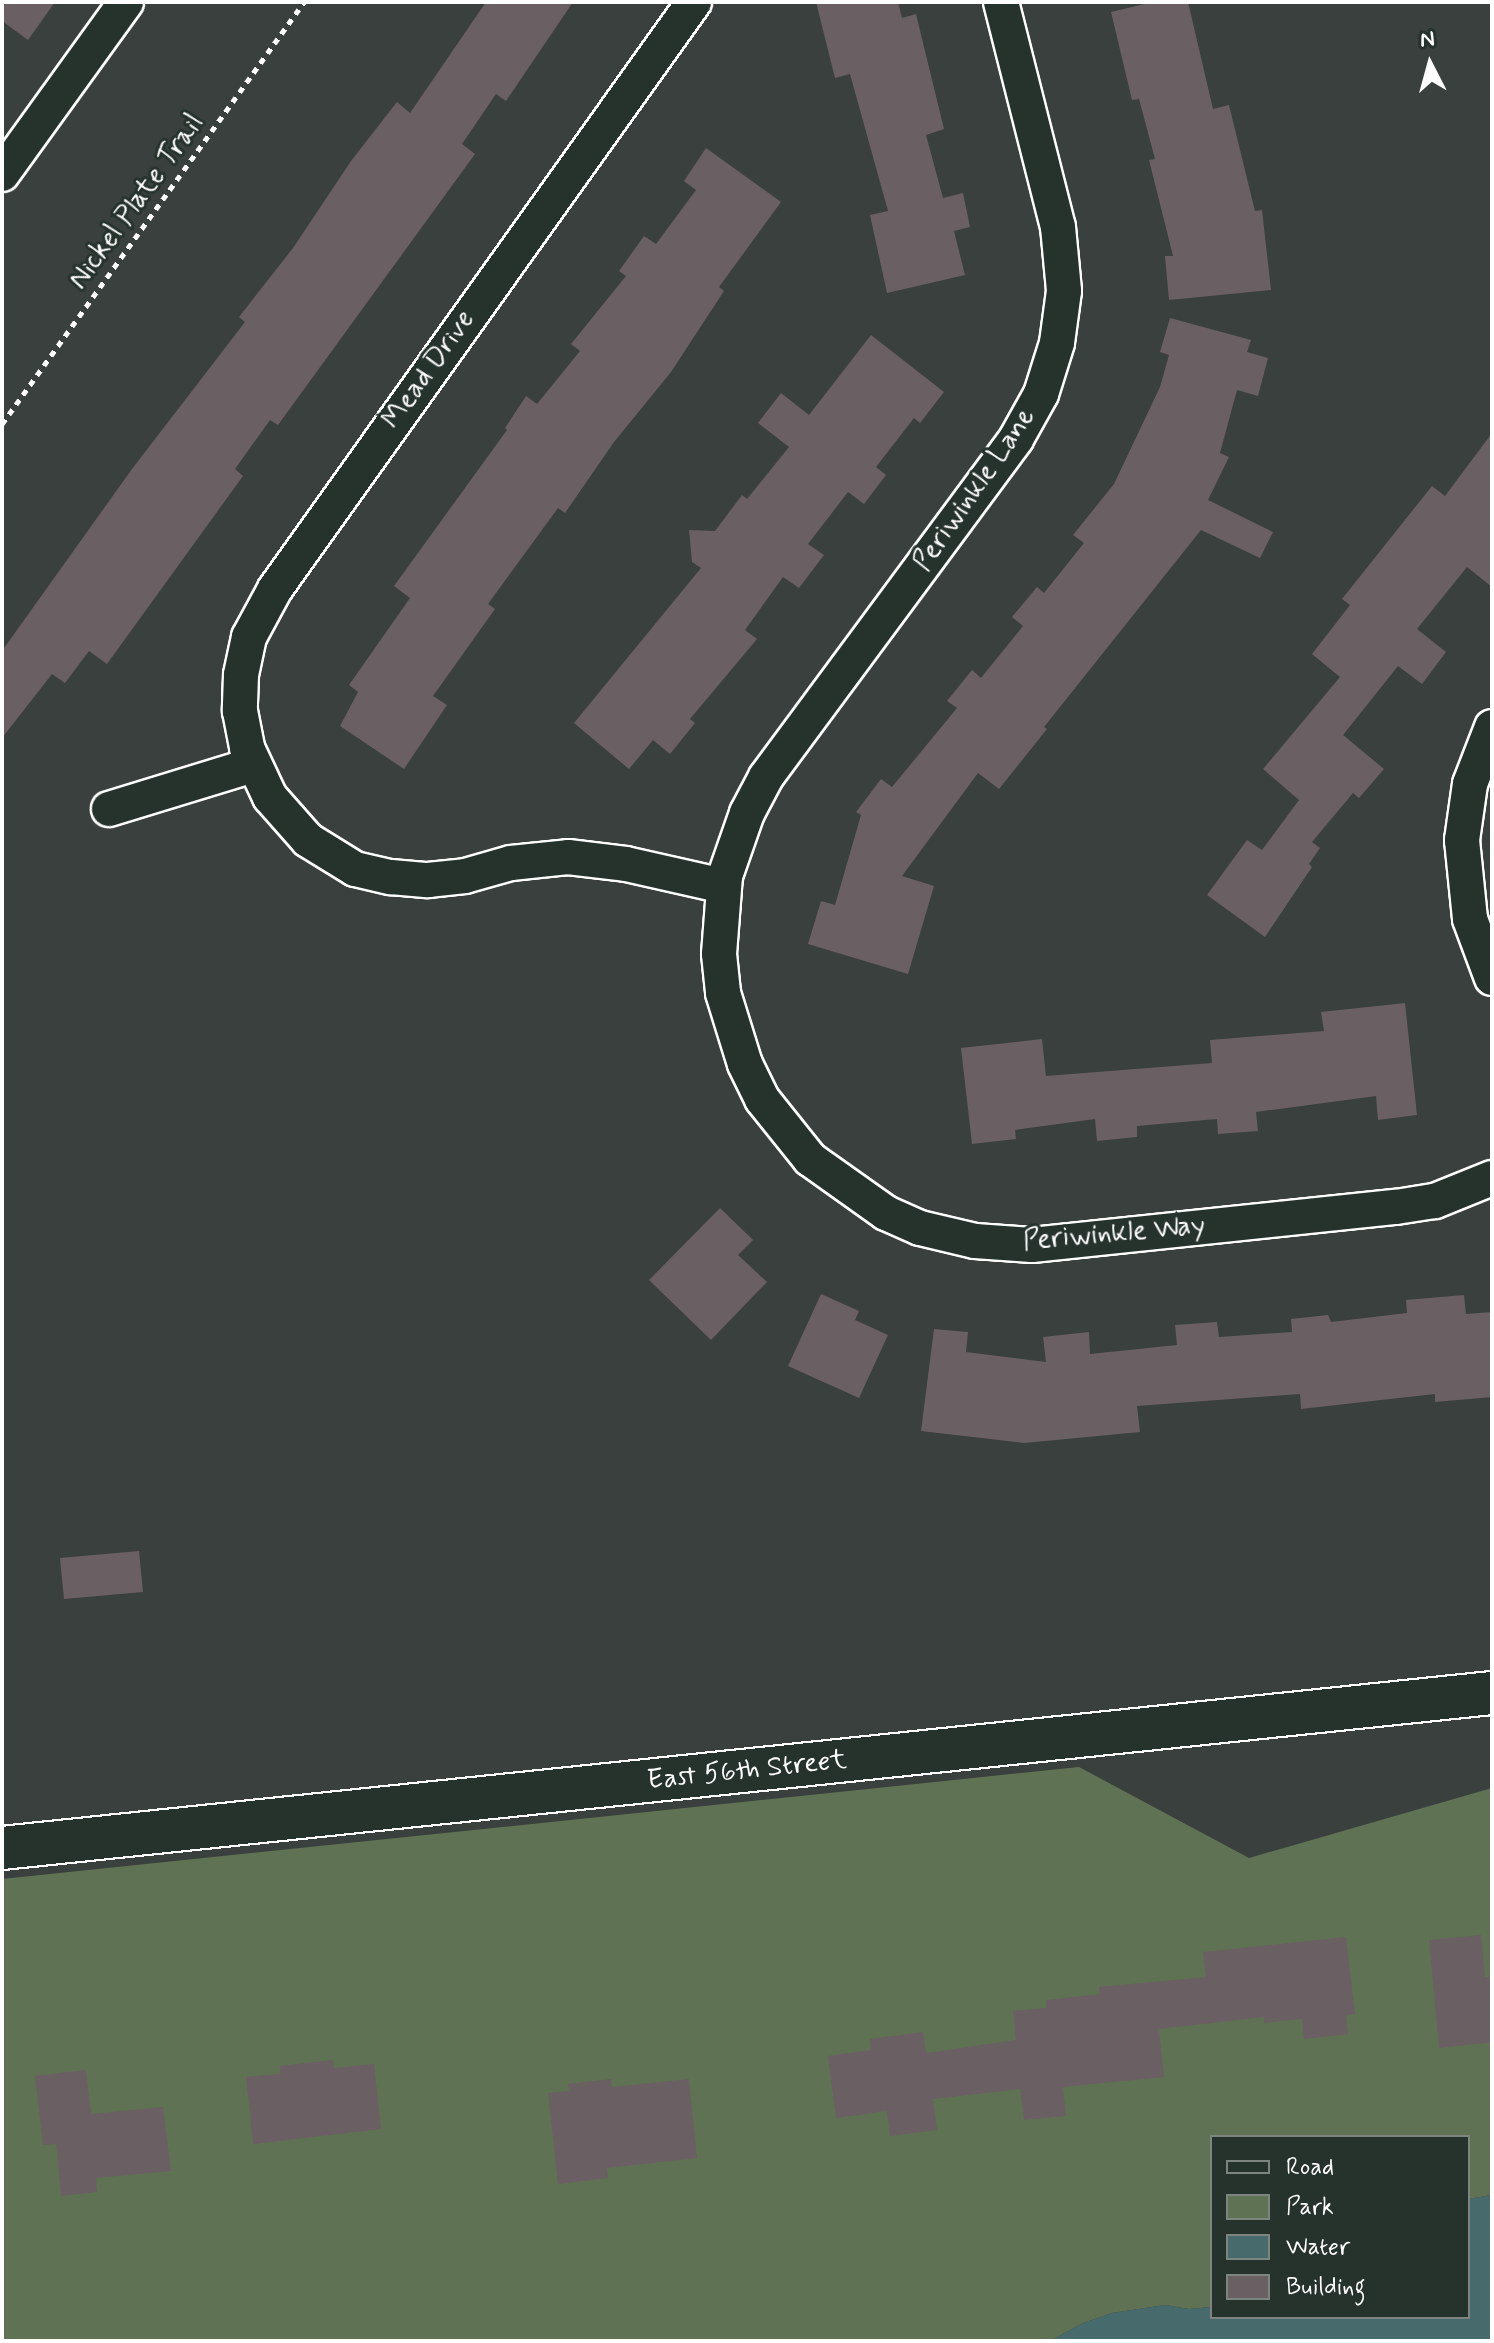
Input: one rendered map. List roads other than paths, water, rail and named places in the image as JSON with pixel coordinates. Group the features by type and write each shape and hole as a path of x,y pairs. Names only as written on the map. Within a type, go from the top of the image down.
{"street":[{"path":"2,174 126,2"},
{"name":"Mead Drive","path":"694,2 270,597 249,637 241,675 240,711 253,765 270,797 294,826 322,851 355,869 391,877 428,880 465,876 511,863 568,857 626,864 724,886"},
{"name":"Periwinkle Lane","path":"724,886 742,826 766,777 1016,439 1048,377 1063,309 1061,245 1001,2"},
{"path":"1492,727 1476,765 1466,803 1462,861 1470,919 1492,978"},
{"path":"109,809 253,765"},
{"name":"Periwinkle Way","path":"724,886 719,935 723,993 738,1046 762,1099 810,1159 886,1213 920,1228 975,1241 1032,1245 1396,1207 1435,1201 1492,1178"},
{"name":"East 56th Street","path":"2,1848 1492,1693"}],"water":[{"path":"1492,2195 1492,2341 1050,2341 1083,2323 1112,2313 1165,2305 1189,2309 1210,2307 1210,2319 1470,2319 1470,2199"}]}
